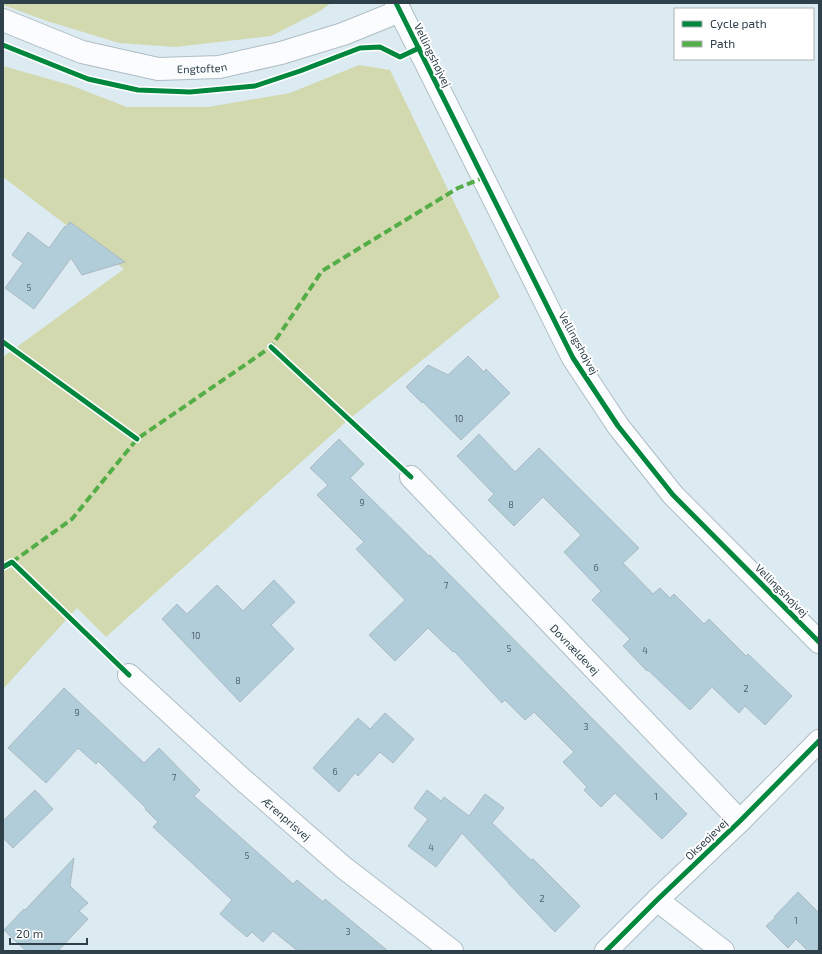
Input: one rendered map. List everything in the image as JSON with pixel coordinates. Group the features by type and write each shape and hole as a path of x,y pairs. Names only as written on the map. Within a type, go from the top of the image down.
{"street":[{"name":"Engtoften","path":"3,20 82,52 158,69 219,67 281,54 343,34 398,7"},
{"name":"Vellingshøjvej","path":"398,7 573,358 614,419 673,495 819,642"},
{"name":"Døvnældevej","path":"411,477 740,821"},
{"name":"Ærenprisvej","path":"129,675 242,780 343,867 452,951"},
{"name":"Okseøjevej","path":"606,951 819,742"},
{"path":"657,900 723,951"}],"green space":[{"path":"3,3 331,3 320,11 271,36 175,47 119,43 47,21 3,5"},
{"path":"359,65 390,70 500,297 347,421 106,637 77,608 3,689 3,357 124,269 3,177 3,66 70,85 127,107 208,107 290,93"}],"building":[{"path":"70,222 125,262 82,275 71,258 34,309 5,288 23,263 12,255 28,232 49,248 65,226 66,227"},
{"path":"468,356 484,372 486,369 510,393 461,440 406,387 428,365 448,375"},
{"path":"479,434 515,472 539,448 639,548 623,563 653,594 660,588 670,598 674,594 704,624 709,619 746,656 748,654 792,696 765,725 745,706 739,713 712,687 690,710 648,670 647,671 623,646 630,639 592,600 601,591 564,552 581,535 543,497 514,526 488,500 494,494 457,456"},
{"path":"339,439 364,464 350,478 429,556 430,555 687,814 662,839 615,793 601,807 584,790 587,787 563,762 574,752 534,712 525,720 505,700 502,703 454,651 453,652 428,628 395,661 369,635 405,600 356,549 364,542 317,495 328,485 310,468"},
{"path":"274,580 295,602 271,625 294,649 240,702 162,619 177,604 187,614 217,585 243,611"},
{"path":"64,688 144,763 159,748 200,790 194,796 293,884 297,880 323,902 325,899 388,951 298,951 273,931 263,942 252,932 247,937 220,914 232,900 153,827 158,822 145,809 146,808 98,761 96,764 78,748 46,783 8,748"},
{"path":"385,713 414,739 393,763 380,752 358,776 355,773 339,792 313,768 358,718 370,729"},
{"path":"35,790 53,809 13,848 3,838 3,821"},
{"path":"427,790 441,801 444,797 469,816 485,794 504,808 492,823 531,860 533,859 580,906 555,932 462,833 436,867 408,846 428,819 414,808"},
{"path":"74,858 70,886 88,903 79,911 88,919 58,951 26,951 4,930"},
{"path":"798,892 819,913 819,951 808,951 796,939 788,948 766,926"}],"marked path":[{"path":"12,562 72,519 137,439 271,347 322,271 458,188 483,178"}],"cycle path":[{"path":"396,3 573,358 618,426 673,495 819,642"},
{"path":"3,45 88,79 138,90 190,92 255,86 300,71 360,48 380,47 400,57 419,48"},
{"path":"3,342 137,439"},
{"path":"271,347 411,477"},
{"path":"3,567 12,562 129,675"},
{"path":"606,951 740,821 819,741"}]}
